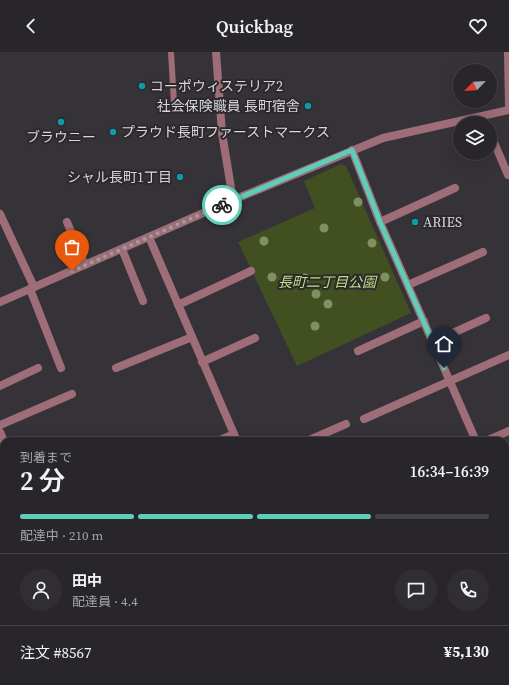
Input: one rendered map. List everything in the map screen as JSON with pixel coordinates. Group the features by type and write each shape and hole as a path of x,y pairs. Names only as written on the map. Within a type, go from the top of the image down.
{"street":[{"path":"216,52 222,133 233,200"},
{"path":"508,52 509,106"},
{"path":"492,116 509,110"},
{"path":"0,302 233,200 352,150 383,138 409,131 453,124"},
{"path":"497,149 508,175"},
{"path":"352,150 380,222 474,437"},
{"path":"380,222 455,188"},
{"path":"0,214 32,288 61,368"},
{"path":"67,222 85,265"},
{"path":"149,237 236,437"},
{"path":"122,249 143,301"},
{"path":"408,285 483,252"},
{"path":"178,305 251,271"},
{"path":"433,342 486,318"},
{"path":"358,351 424,321"},
{"path":"116,368 192,337"},
{"path":"202,362 255,338"},
{"path":"364,419 509,355"},
{"path":"0,386 38,368"},
{"path":"0,425 72,394"},
{"path":"316,437 346,424"},
{"path":"495,437 509,431"}],"lane":[{"path":"171,52 174,103"}],"green space":[{"name":"長町二丁目公園","path":"341,164 346,166 411,313 297,366 238,242 315,208 304,181"}],"way so far":[{"path":"72,271 222,205"}],"place":[{"name":"コーポウィステリア2","path":"142,86"},
{"name":"社会保険職員 長町宿舎","path":"308,106"},
{"name":"ブラウニー","path":"61,122"},
{"name":"プラウド長町ファーストマークス","path":"113,132"},
{"name":"シャル長町1丁目","path":"180,177"},
{"name":"ARIES","path":"415,222"}],"route":[{"path":"222,205 352,150 380,222 444,368"}]}
